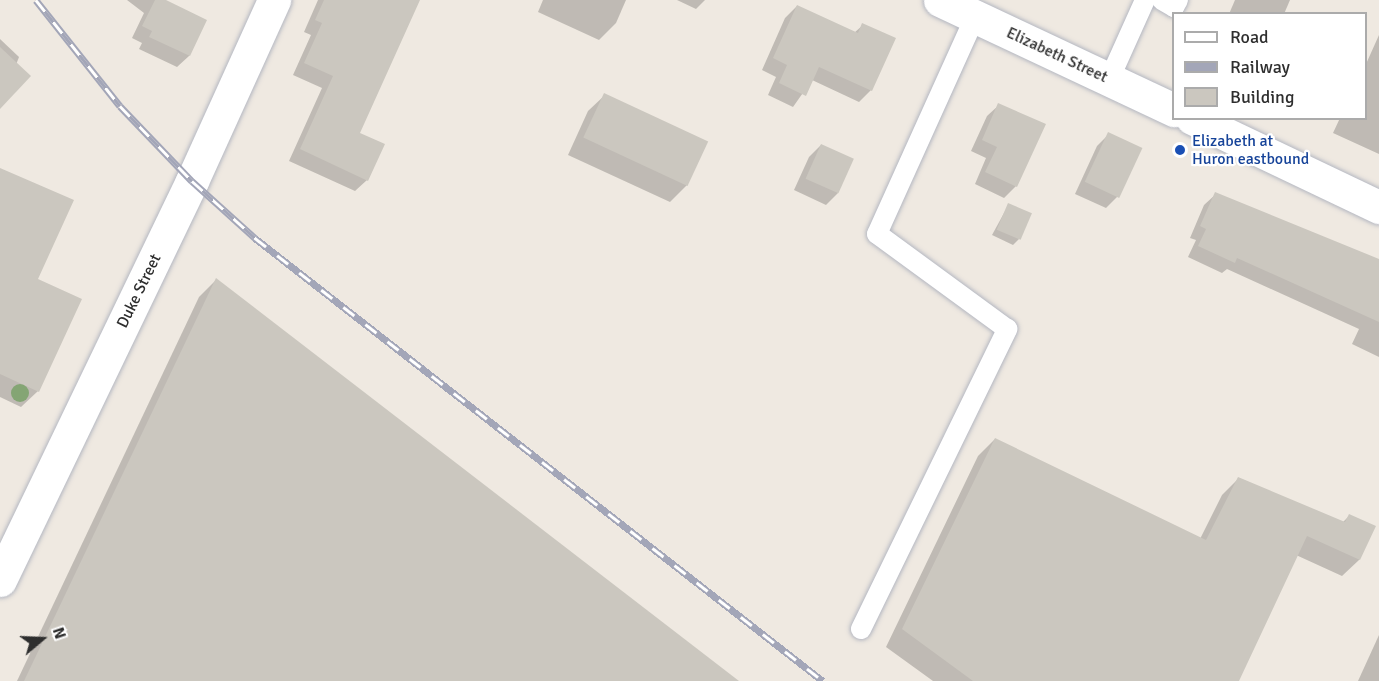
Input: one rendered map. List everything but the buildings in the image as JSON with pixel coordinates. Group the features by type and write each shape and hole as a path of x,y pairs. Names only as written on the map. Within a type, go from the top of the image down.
{"street":[{"name":"Duke Street","path":"0,580 274,0"},
{"name":"Elizabeth Street","path":"940,0 1172,110"},
{"path":"1195,120 1379,207"}],"lane":[{"path":"1109,80 1145,0"},
{"path":"1162,0 1174,7 1178,0"},
{"path":"861,629 1007,329 877,234 975,16"}],"railway":[{"path":"36,0 120,106 192,181 255,238 823,681"}],"place":[{"name":"Elizabeth at Huron eastbound","path":"1180,150"}]}
